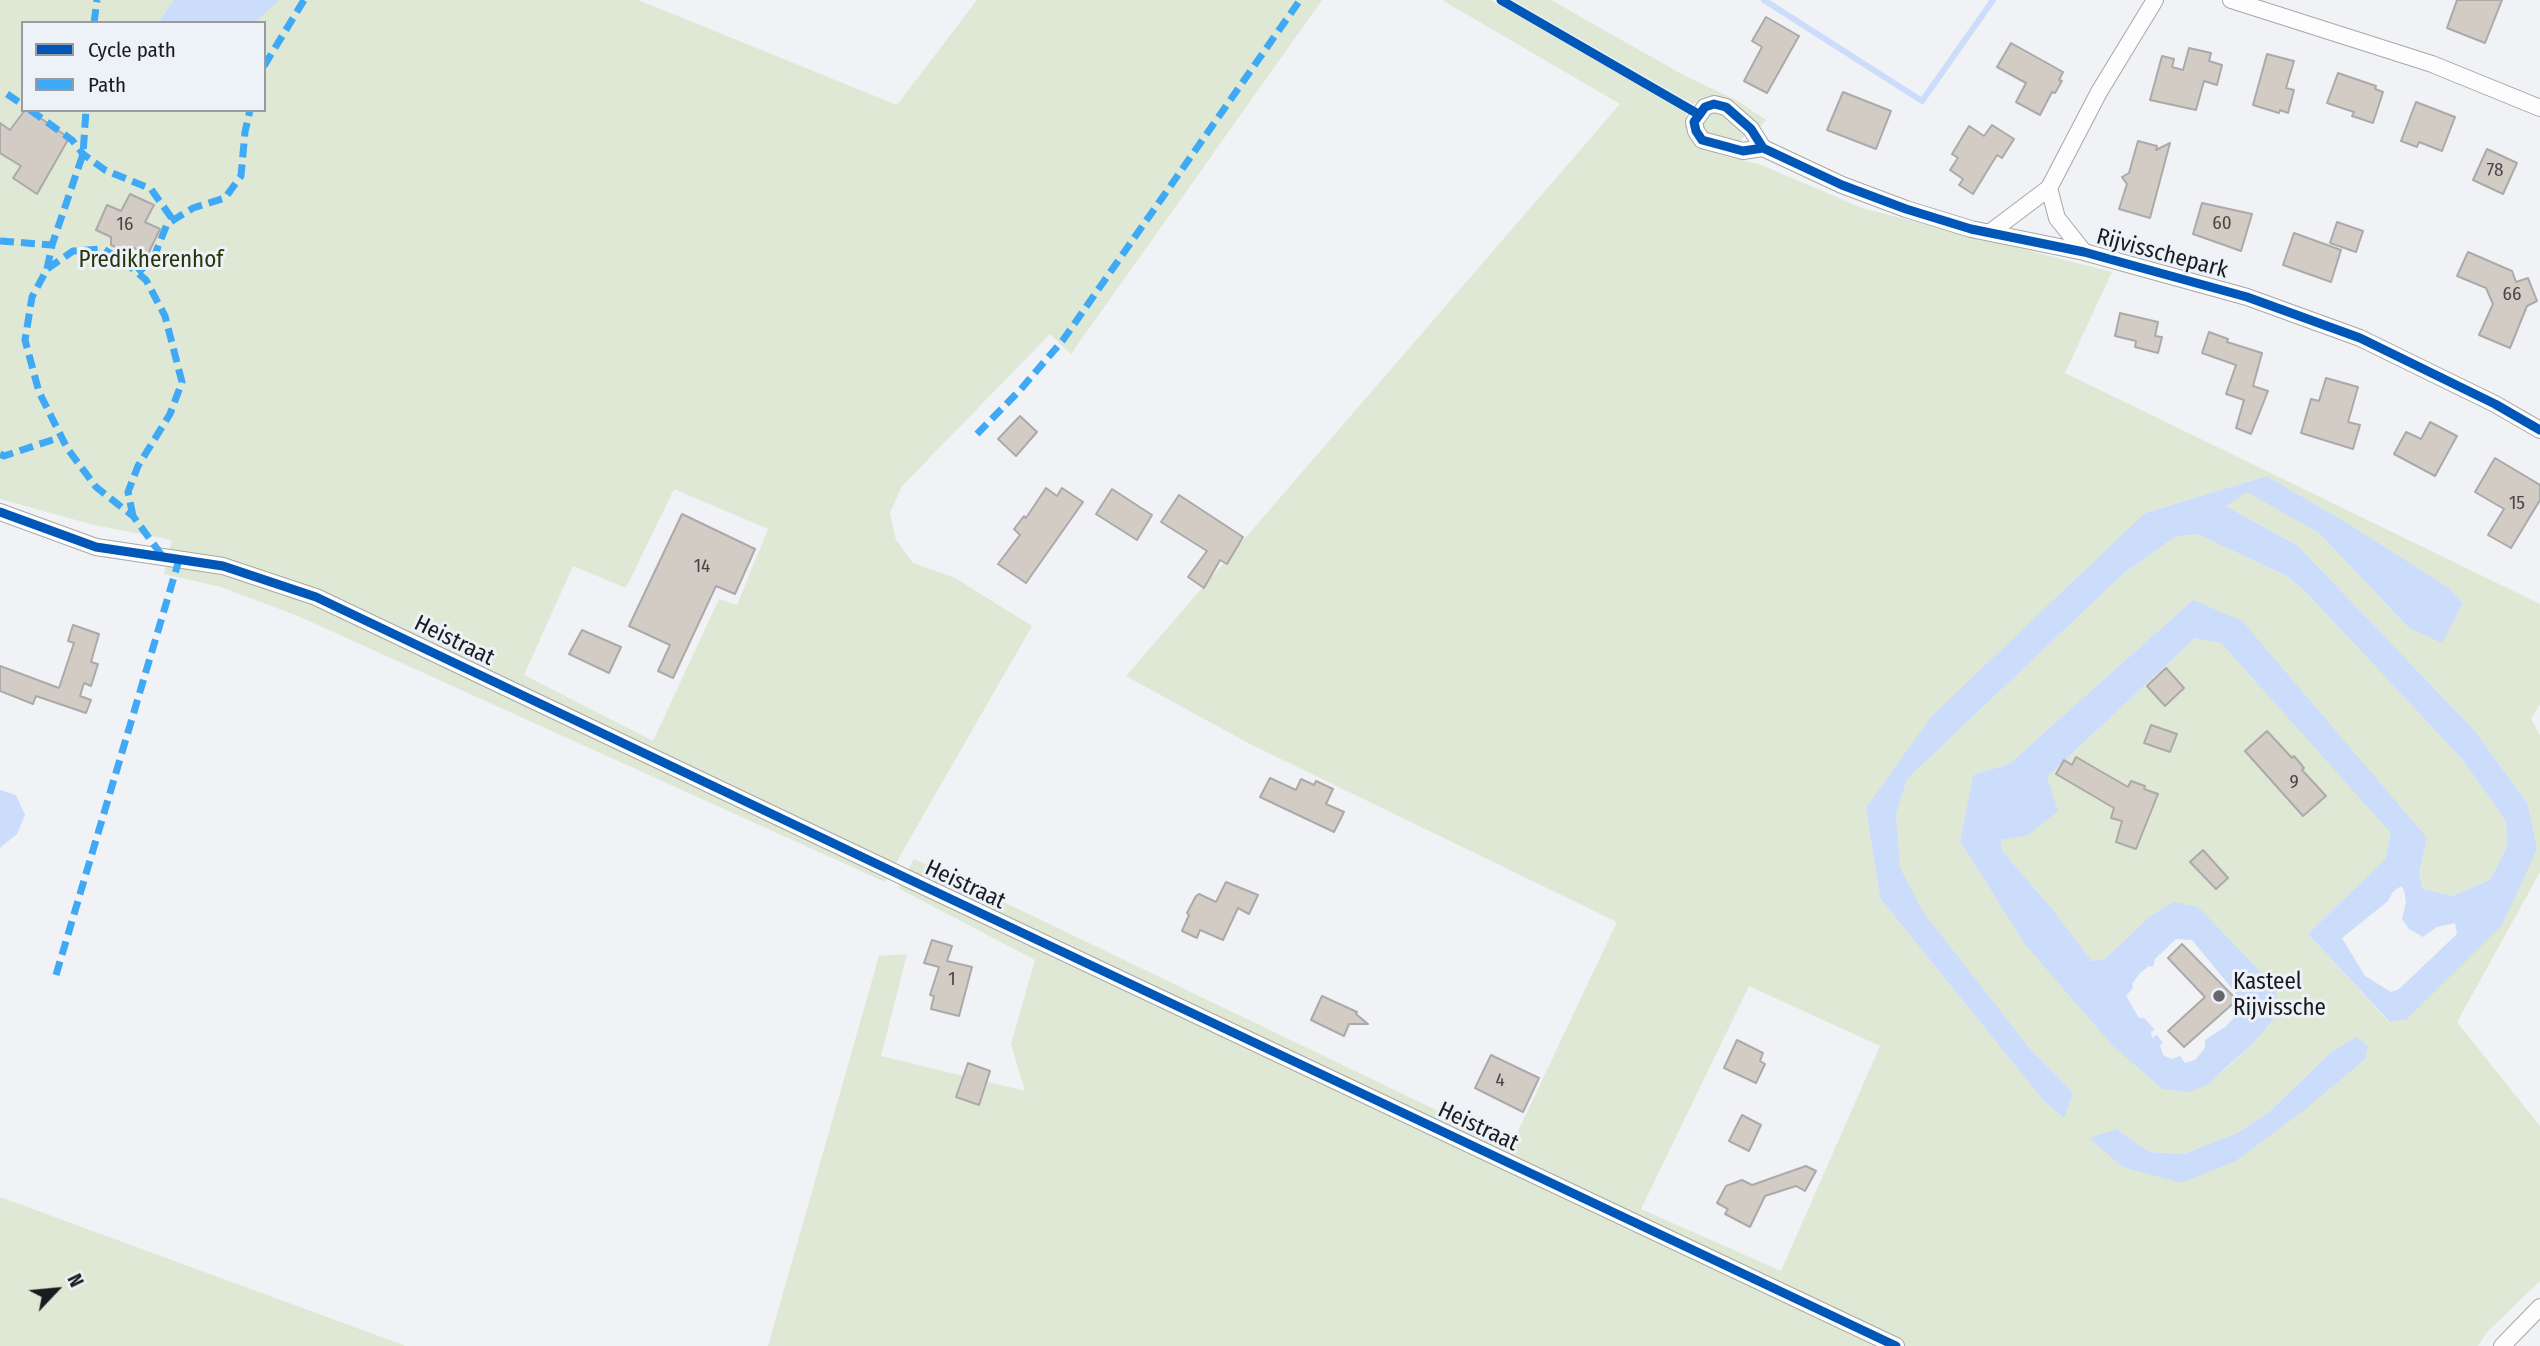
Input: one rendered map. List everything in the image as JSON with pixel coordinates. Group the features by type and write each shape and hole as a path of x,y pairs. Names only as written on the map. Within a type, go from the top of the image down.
{"street":[{"path":"1992,231 2049,188 2099,92 2155,0"},
{"path":"2231,0 2432,64 2540,108"},
{"name":"Rijvisschepark","path":"1763,148 1812,173 1906,209 1971,229 1992,231 2084,252 2247,297 2360,338 2496,404 2540,430"},
{"name":"Rijvisschepark","path":"2049,188 2057,218 2084,252"},
{"name":"Heistraat","path":"0,512 96,547 223,566 316,597 1896,1346"},
{"path":"2502,1346 2540,1307"}],"green space":[{"path":"0,0 638,0 897,105 977,0 1322,0 1071,354 1050,334 902,486 890,513 896,540 913,563 955,578 1032,626 885,882 298,616 221,587 164,574 172,540 94,525 0,499","holes":["674,489 768,529 737,605 719,599 653,741 524,675 573,566 626,588"]},
{"path":"1442,0 1491,0 1686,113 1686,127 1692,139 1724,156 1759,164 1862,208 2112,272 2065,373 2540,604 2540,704 2531,718 2540,736 2540,872 2457,1022 2540,1126 2540,1281 2487,1332 2478,1346 768,1346 879,956 907,954 881,1056 1025,1091 1011,1044 1035,960 898,888 914,859 1511,1146 1617,922 1250,744 1126,676 1620,104","holes":["2267,476 2449,588 2463,603 2441,642 2409,628 2319,533 2247,491 2226,506 2298,546 2475,731 2527,803 2502,925 2388,1021 2308,934 2385,859 2392,833 2220,642 2195,638 2047,777 2028,834 2001,840 2002,851 2049,905 2092,961 2105,959 2149,917 2198,907 2273,1020 2224,1070 2190,1092 2024,943 1960,841 1973,775 2009,764 2193,600 2427,838 2419,873 2423,889 2452,896 2490,880 2507,848 2506,821 2461,758 2304,590 2287,576 2197,534 2175,537 2123,574 1907,779 1896,814 1899,868 1923,913 2031,1050 2073,1093 2063,1117 2043,1100 1880,898 1866,808 2145,513","1749,986 1880,1046 1781,1271 1641,1209","2356,1037 2234,1162 2123,1167 2117,1129 2149,1152 2184,1154 2237,1133 2268,1113 2330,1053"]},
{"path":"1513,0 1551,0 1687,77 1736,100 1766,120 1760,127 1737,106 1723,98 1714,97 1693,104"},
{"path":"1708,112 1729,118 1745,135 1738,143 1704,132 1701,125"},
{"path":"0,1197 406,1346 0,1346"}],"water":[{"path":"174,0 279,0 256,21 159,21"},
{"path":"2267,476 2449,588 2463,603 2442,643 2409,628 2319,533 2247,492 2226,506 2298,546 2475,731 2527,803 2537,849 2502,925 2406,1020 2389,1021 2308,934 2385,859 2391,833 2221,643 2195,638 2047,777 2058,811 2028,835 2001,840 2002,851 2049,905 2092,961 2105,959 2149,917 2174,902 2198,907 2277,989 2273,1020 2253,1043 2208,1084 2190,1092 2163,1089 2113,1046 2024,943 1960,841 1973,775 2009,764 2193,600 2242,621 2427,838 2419,873 2423,889 2452,896 2490,880 2507,847 2506,821 2461,758 2304,590 2287,576 2197,534 2175,537 2123,574 1907,779 1896,814 1900,868 1923,912 2031,1050 2073,1093 2064,1118 2043,1100 1880,898 1866,808 1932,716 2145,513","holes":["2401,886 2406,902 2402,919 2409,929 2423,937 2437,927 2455,923 2457,934 2398,990 2391,992 2365,976 2342,938 2388,901 2393,892","2176,939 2192,940 2243,1002 2244,1008 2225,1027 2205,1040 2205,1048 2195,1060 2185,1063 2180,1056 2171,1059 2163,1055 2160,1045 2163,1043 2157,1035 2152,1038 2151,1032 2155,1030 2144,1018 2139,1018 2126,996 2140,973 2149,966 2153,967 2155,959"]},
{"path":"0,790 16,795 25,815 17,834 0,848"},
{"path":"2356,1037 2368,1046 2365,1059 2303,1111 2234,1162 2181,1183 2123,1167 2089,1138 2117,1129 2149,1152 2184,1154 2237,1133 2268,1113 2330,1053"}],"building":[{"path":"2457,0 2502,0 2485,43 2447,28"},
{"path":"1766,17 1799,36 1767,93 1744,81 1762,47 1752,41"},
{"path":"2011,43 2063,72 2059,80 2062,81 2055,93 2052,92 2040,115 2016,102 2026,83 1997,67"},
{"path":"2189,48 2211,53 2209,61 2222,65 2217,85 2204,81 2196,110 2150,100 2162,56 2174,59 2172,67 2183,70"},
{"path":"2267,54 2294,61 2286,88 2294,90 2288,113 2253,105"},
{"path":"2338,73 2376,86 2375,89 2383,92 2373,123 2352,116 2354,112 2327,103"},
{"path":"1843,92 1891,111 1876,149 1827,130"},
{"path":"2416,102 2455,117 2442,151 2419,142 2417,147 2401,141"},
{"path":"24,112 32,112 69,138 37,194 13,178 21,166 0,153 0,123 10,130"},
{"path":"1992,125 2014,139 2002,158 1997,155 1973,194 1959,185 1963,179 1950,170 1958,158 1952,154 1969,126 1984,136"},
{"path":"2138,141 2157,146 2156,150 2170,143 2150,218 2119,209 2127,184 2122,177 2129,173"},
{"path":"2487,149 2517,163 2503,194 2473,180"},
{"name":"Predikherenhof","path":"130,194 154,205 145,222 160,229 148,254 132,247 126,252 111,245 111,237 96,230 107,205 121,211"},
{"path":"2202,203 2252,214 2241,251 2193,234"},
{"path":"2337,222 2363,231 2356,252 2330,243"},
{"path":"2294,233 2341,250 2331,282 2283,265"},
{"path":"2468,252 2512,271 2516,282 2528,278 2537,301 2527,306 2510,348 2479,335 2493,304 2486,288 2457,276"},
{"path":"2120,313 2158,322 2155,336 2162,337 2158,353 2135,347 2136,341 2115,336"},
{"path":"2209,332 2228,339 2227,342 2262,353 2253,386 2268,391 2251,434 2236,428 2244,400 2226,394 2236,365 2202,353"},
{"path":"2326,378 2358,387 2348,422 2360,425 2353,449 2301,433 2311,399 2319,401"},
{"path":"1020,416 1037,432 1016,456 998,439"},
{"path":"2430,422 2457,436 2435,476 2394,454 2406,432 2421,439"},
{"path":"2495,458 2540,485 2540,500 2511,548 2488,535 2504,509 2475,492"},
{"path":"1046,488 1057,496 1062,488 1083,502 1026,583 998,564 1020,535 1014,529 1024,516 1026,518"},
{"path":"1112,489 1152,515 1137,540 1096,514"},
{"path":"1179,495 1243,537 1227,564 1220,560 1204,588 1188,577 1207,551 1161,522"},
{"path":"682,514 755,549 735,594 716,586 673,678 658,671 670,645 629,626"},
{"path":"73,625 99,634 91,662 98,664 91,686 84,683 80,696 91,700 86,713 36,696 33,704 0,691 0,666 59,688 74,643 68,641"},
{"path":"582,630 621,647 609,673 569,654"},
{"path":"2166,668 2184,688 2165,706 2147,686"},
{"path":"2151,725 2177,734 2170,752 2144,743"},
{"path":"2267,731 2292,758 2294,756 2304,768 2302,770 2326,796 2303,816 2245,751"},
{"path":"2076,757 2128,787 2131,781 2158,794 2136,849 2116,842 2122,821 2111,818 2114,808 2056,774 2064,760 2072,765"},
{"path":"1270,778 1296,790 1301,779 1314,785 1316,781 1333,789 1326,804 1344,812 1334,832 1260,797"},
{"path":"2203,850 2228,878 2216,889 2190,862"},
{"path":"1226,882 1258,895 1249,914 1238,908 1223,940 1200,930 1197,938 1182,931 1196,896 1199,894 1216,902"},
{"path":"932,940 952,946 947,961 972,967 959,1016 931,1009 934,996 930,995 939,967 924,963"},
{"name":"Kasteel Rijvissche","path":"2182,944 2237,1000 2184,1047 2168,1031 2205,997 2168,958"},
{"path":"1322,996 1357,1012 1368,1024 1349,1024 1344,1036 1311,1020"},
{"path":"1737,1040 1763,1053 1760,1061 1765,1064 1756,1083 1724,1068"},
{"path":"1491,1055 1539,1078 1523,1112 1475,1088"},
{"path":"968,1063 990,1071 979,1105 956,1097"},
{"path":"1742,1115 1761,1125 1749,1151 1729,1141"},
{"path":"1806,1166 1816,1171 1805,1191 1796,1186 1765,1196 1750,1227 1725,1214 1728,1209 1717,1203 1726,1186 1742,1180 1752,1185"}],"waterway":[{"path":"1764,0 1922,101 1993,0"}],"marked path":[{"path":"94,21 97,0"},
{"path":"266,63 304,0"},
{"path":"977,434 1063,340 1300,0"},
{"path":"7,94 21,104"},
{"path":"33,112 72,140 83,154 105,170 151,189 173,220"},
{"path":"47,269 52,245 83,154 86,112"},
{"path":"138,273 154,257 167,224 193,208 225,198 241,176 250,112"},
{"path":"0,241 52,245"},
{"path":"133,516 128,492 138,466 170,414 182,382 165,316 146,280 125,262 103,249 73,251 47,269 32,297 25,340 39,392 67,448 96,487 133,516 163,557"},
{"path":"0,454 4,456 61,437"},
{"path":"56,975 179,560"}],"cycle path":[{"path":"1501,0 1698,114"},
{"path":"1763,148 1743,151 1702,140 1694,122 1705,107 1714,104 1726,107 1751,129 1763,148 1842,185 1971,229 2084,252 2247,297 2360,338 2495,404 2540,430"},
{"path":"0,512 96,547 223,566 316,597 1896,1346"}],"place":[{"name":"Kasteel Rijvissche","path":"2219,996"}]}
